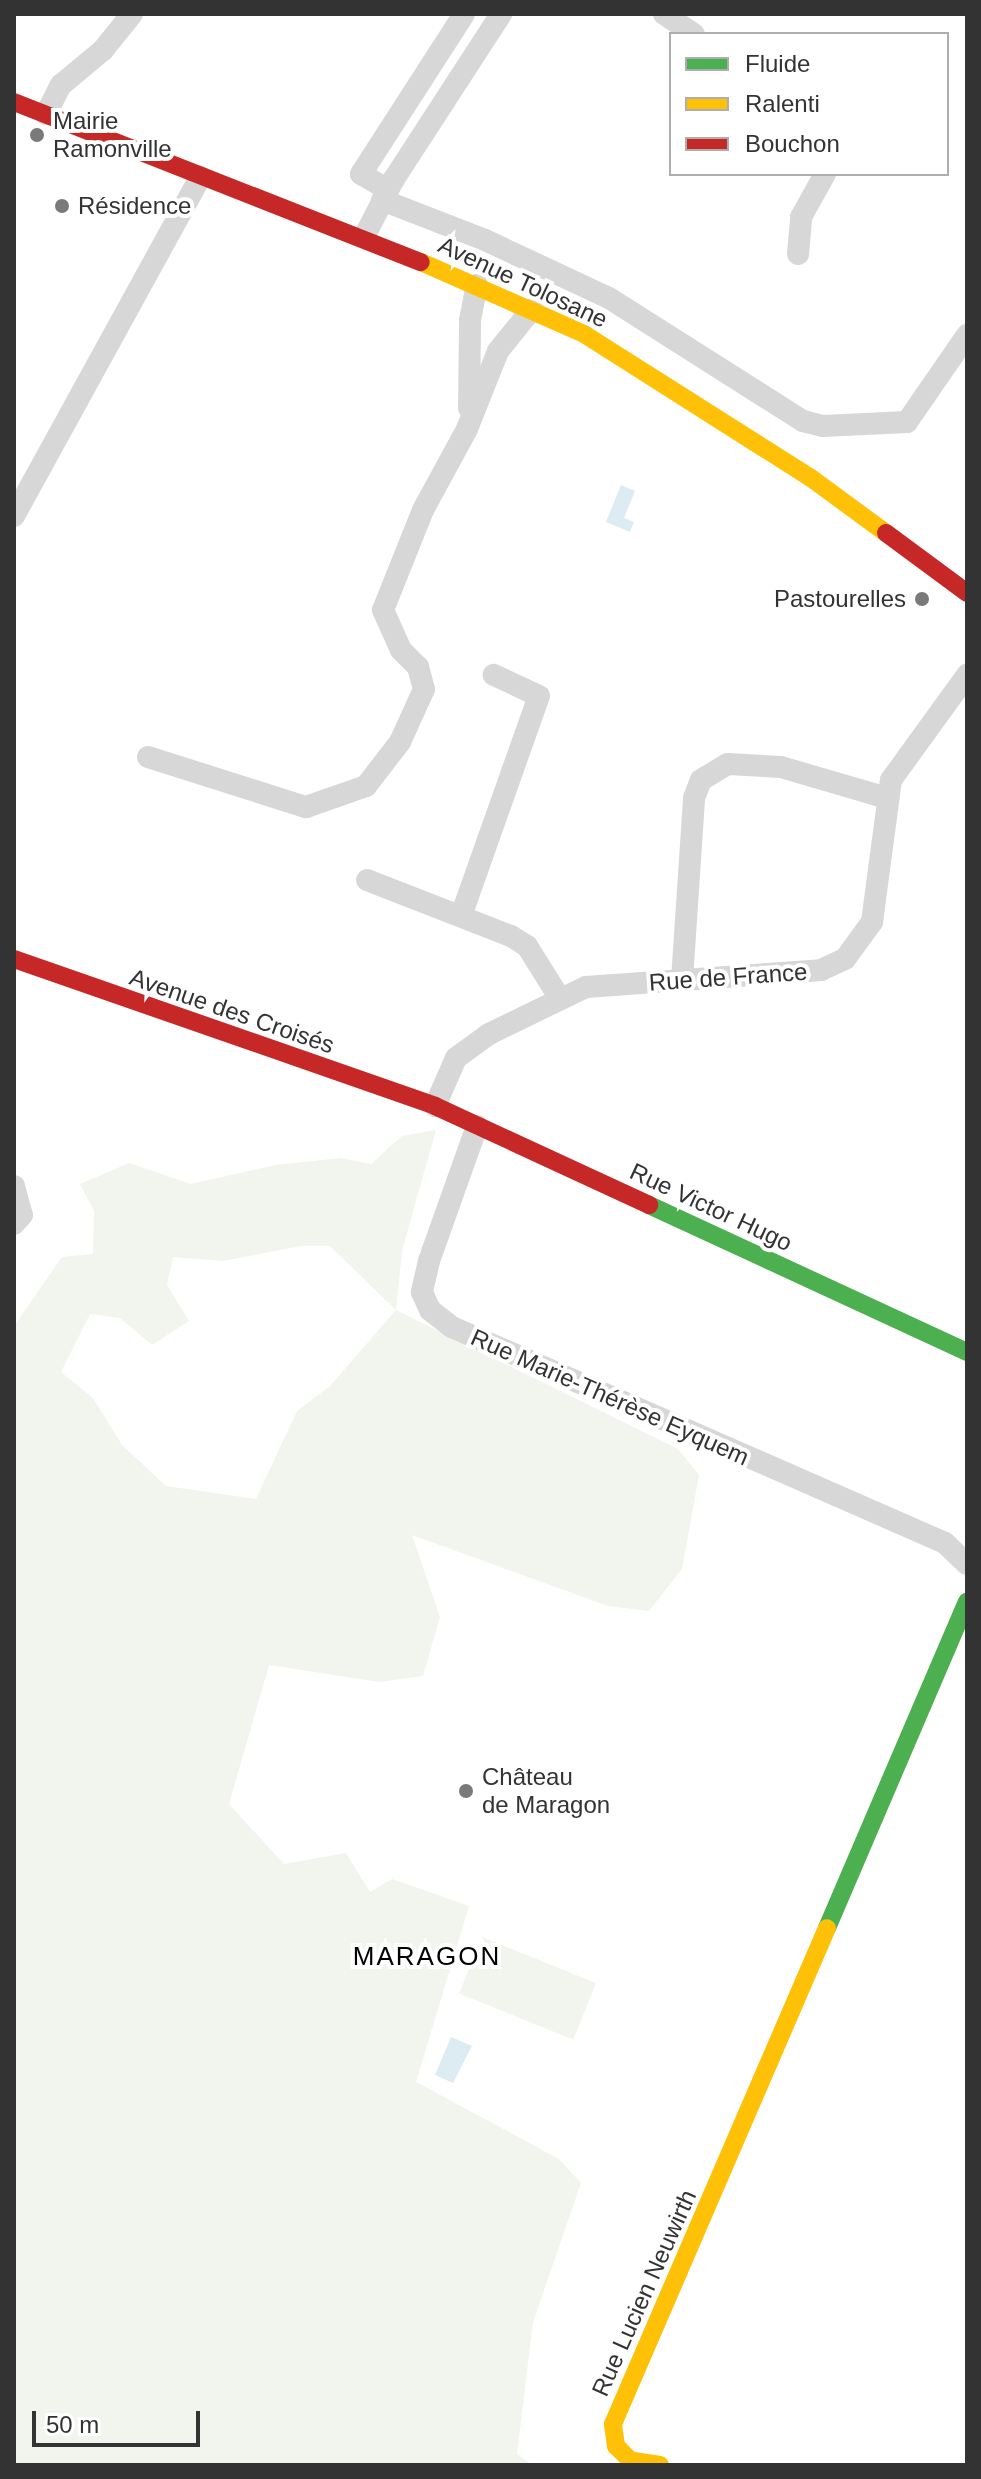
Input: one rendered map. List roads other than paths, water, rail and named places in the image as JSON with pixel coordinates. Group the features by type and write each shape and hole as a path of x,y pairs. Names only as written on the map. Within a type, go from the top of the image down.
{"street":[{"path":"46,114 61,85 103,50 132,14"},
{"path":"464,14 361,174 385,195 609,298 803,421 823,426 907,422 967,335"},
{"path":"364,237 385,195 501,14"},
{"path":"664,14 691,32"},
{"name":"Avenue Tolosane","path":"14,102 200,177 364,237 532,309 634,362 732,425 967,593"},
{"path":"798,254 801,217 824,176"},
{"path":"14,516 200,177"},
{"path":"467,429 470,320 477,285"},
{"path":"148,757 306,807 366,786 400,742 424,689 418,667 401,650 383,610 423,510 467,429 498,351 532,309"},
{"path":"461,916 539,696 494,675"},
{"name":"Rue de France","path":"435,1106 456,1058 489,1034 559,997 586,987 821,970 845,959 872,922 887,798 903,759 967,675"},
{"path":"682,980 694,798 701,780 728,764 781,767 887,798"},
{"path":"367,880 461,916 527,946 559,997"},
{"name":"Avenue des Croisés","path":"14,959 435,1106"},
{"name":"Rue Victor Hugo","path":"435,1106 967,1352"},
{"name":"Rue Marie-Thérèse Eyquem","path":"477,1126 429,1261 422,1292 430,1310 452,1327 945,1543 967,1564"},
{"path":"14,1186 22,1215 14,1224"},
{"name":"Rue Lucien Neuwirth","path":"660,2465 630,2460 616,2446 613,2424 749,2115 967,1602"}],"place":[{"name":"Mairie Ramonville","path":"37,135"},
{"name":"Résidence","path":"62,206"},
{"name":"Pastourelles","path":"922,599"},
{"name":"Château de Maragon","path":"466,1791"}],"district":[{"name":"MARAGON","path":"427,1957"}]}
